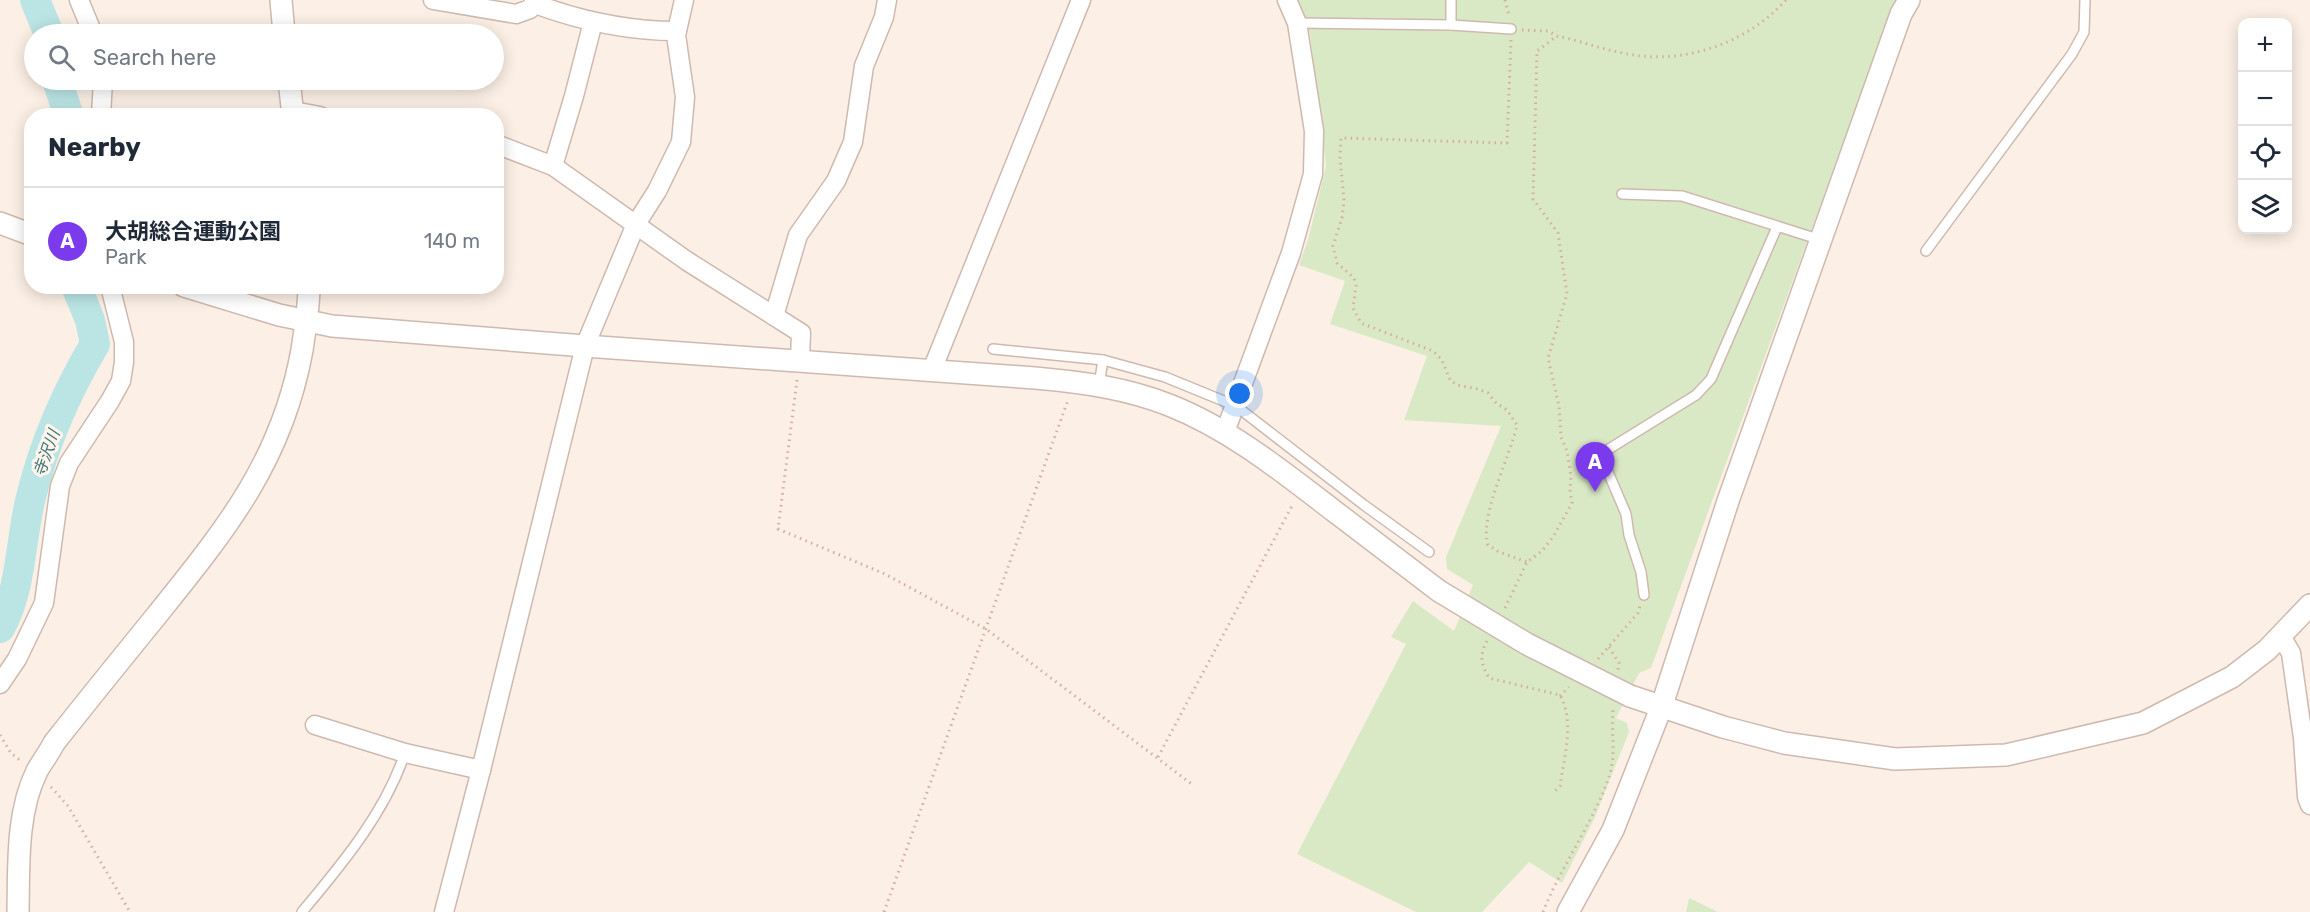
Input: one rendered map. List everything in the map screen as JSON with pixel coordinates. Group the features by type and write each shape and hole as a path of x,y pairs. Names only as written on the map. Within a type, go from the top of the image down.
{"street":[{"path":"79,0 89,24"},
{"path":"281,0 283,24"},
{"path":"433,0 516,14 530,9 536,2 593,22 652,31 677,31"},
{"path":"444,912 585,346 636,224 657,191 681,142 685,97 677,31 684,0"},
{"path":"774,316 798,235 836,181 853,142 864,66 884,17 887,0"},
{"path":"932,370 1081,0"},
{"path":"1225,432 1291,254 1313,174 1314,131 1297,23 1287,0"},
{"path":"1568,912 1613,830 1661,708 1728,501 1901,14 1908,0"},
{"path":"553,166 593,22"},
{"path":"101,108 102,90"},
{"path":"290,90 292,108"},
{"path":"504,147 553,166 736,293 801,333 800,360"},
{"path":"0,224 24,232"},
{"path":"0,684 17,659 44,603 60,486 69,463 121,381 124,342 112,294"},
{"path":"210,294 279,315 332,326 1075,381 1135,393 1169,405 1225,432 1304,487 1440,591 1622,702 1661,708 1784,743 1895,759 2006,755 2143,723 2232,678 2267,650 2310,605"},
{"path":"18,912 22,832 36,772 54,743 208,551 238,510 264,464 286,414 296,384 307,321 309,294"},
{"path":"2281,636 2291,653 2303,738 2307,797 2310,805"},
{"path":"315,725 405,753 481,770"}],"lane":[{"path":"1451,0 1451,26"},
{"path":"1926,251 2072,54 2084,32 2085,0"},
{"path":"1297,23 1511,29"},
{"path":"1622,194 1682,196 1821,240"},
{"path":"1644,595 1641,572 1629,535 1626,514 1602,458 1604,452 1696,395 1711,379 1777,227"},
{"path":"993,349 1103,360 1165,376 1236,406 1364,505 1430,552"},
{"path":"1035,378 1037,354"},
{"path":"1099,385 1103,360"},
{"path":"1351,524 1364,505"},
{"path":"302,912 351,852 386,797 405,753"}],"path":[{"path":"1527,562 1499,552 1488,545 1485,535 1486,521 1513,444 1517,425 1507,410 1496,403 1488,393 1478,388 1457,385 1450,380 1442,360 1433,351 1361,323 1353,308 1356,286 1354,278 1337,263 1333,246 1343,209 1341,138 1508,143 1511,29 1548,31 1557,36 1630,55 1669,57 1704,51 1726,42 1755,27 1786,0"},
{"path":"1504,610 1527,562 1542,551 1553,537 1572,503 1567,451 1561,437 1559,406 1548,358 1567,294 1558,233 1533,200 1537,51 1557,36"},
{"path":"800,360 778,529 885,574 986,629 1193,785"},
{"path":"884,912 1075,381"},
{"path":"1157,758 1304,487"},
{"path":"1593,664 1638,613 1644,595"},
{"path":"1492,631 1481,652 1481,665 1489,678 1560,696 1566,705 1569,722 1560,786 1553,792"},
{"path":"1609,647 1619,663 1617,674"},
{"path":"1560,696 1576,680"},
{"path":"1543,912 1552,889 1610,773 1614,737 1612,719 1622,702"},
{"path":"0,735 11,753 36,772 68,806 130,912"}],"green space":[{"path":"1298,0 1897,0 1651,668 1639,673 1616,718 1627,723 1629,732 1595,817 1562,883 1529,862 1482,912 1416,912 1297,854 1406,644 1391,637 1413,601 1454,631 1473,585 1447,569 1446,557 1501,426 1404,420 1427,356 1330,324 1345,281 1299,265 1308,240 1326,166 1310,34"},
{"path":"1689,898 1718,912 1686,912"}],"waterway":[{"name":"寺沢川","path":"35,0 45,24"},
{"name":"寺沢川","path":"60,90 66,108"},
{"name":"寺沢川","path":"0,628 17,581 27,513 36,477 66,399 95,344 90,320 79,294"}],"place":[{"name":"大胡総合運動公園","path":"1595,492"}]}
